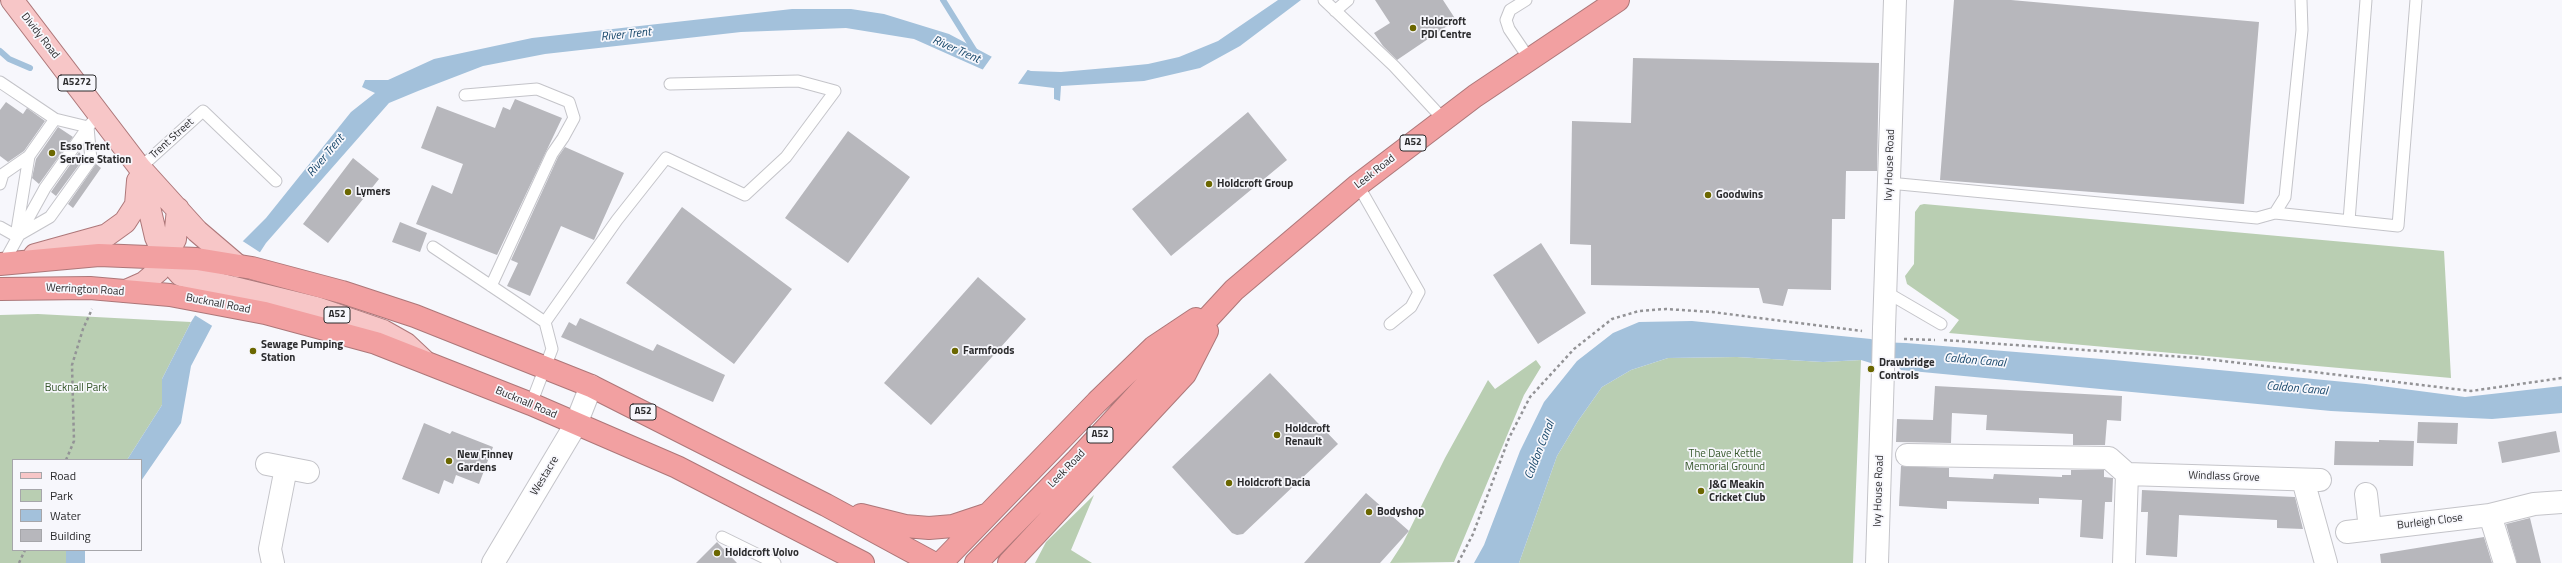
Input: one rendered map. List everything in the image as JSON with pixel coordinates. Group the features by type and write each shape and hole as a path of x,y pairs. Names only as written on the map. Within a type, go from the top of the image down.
{"highway":[{"name":"Leek Road","path":"976,563 1077,460 1221,303 1358,185 1444,120 1618,0"},
{"name":"A52","path":"1,264 62,257 139,255 234,263 342,292 415,316 546,367 591,386 826,505 905,526 929,528 953,526 990,514"},
{"name":"Werrington Road","path":"0,289 90,288 170,295"},
{"name":"Bucknall Road","path":"170,295 204,291 235,297 310,324 376,343 424,361 531,404 677,467 862,563"},
{"name":"Leek Road","path":"941,563 1097,402 1154,347 1221,303"},
{"path":"1009,563 1185,374 1221,303"},
{"path":"826,505 933,563"}],"main road":[{"name":"Dividy Road","path":"12,0 94,120 140,168"},
{"name":"A5272","path":"140,168 178,209 234,263"},
{"name":"A5272","path":"140,168 156,237 165,257 181,275"},
{"path":"1,264 106,235 125,222 136,205 140,168"},
{"path":"126,291 144,283 158,271 174,239 178,209"},
{"name":"A52","path":"181,275 204,291"}],"street":[{"name":"Ivy House Road","path":"1877,563 1883,333 1886,292 1895,0"},
{"name":"Westacre","path":"493,563 576,424 591,386"},
{"path":"1907,455 2109,458 2127,474 2124,563"},
{"path":"273,563 270,549 277,466 308,472"},
{"name":"Windlass Grove","path":"2127,474 2312,480 2326,563"},
{"path":"2366,494 2370,529"},
{"name":"Burleigh Close","path":"2348,532 2490,515 2534,504 2562,502"},
{"path":"2490,515 2505,563"}],"lane":[{"path":"1335,11 1348,0"},
{"path":"1526,0 1510,10 1506,20 1509,30 1530,60"},
{"path":"2275,213 2285,197 2302,30 2301,0"},
{"path":"2349,221 2366,0"},
{"path":"1889,183 2257,218 2275,213 2398,226 2416,0"},
{"path":"1325,1 1394,66 1444,120"},
{"path":"545,322 617,220 666,158 745,195 786,157 835,90 798,81 670,84"},
{"path":"0,82 55,118 94,120"},
{"path":"465,95 537,89 569,102 574,118 552,154 491,286"},
{"name":"Trent Street","path":"140,168 203,111 276,181"},
{"path":"0,184 3,174 29,156 55,118"},
{"path":"1,264 45,188 94,120"},
{"path":"16,236 50,217 91,160 94,120"},
{"path":"16,236 29,156"},
{"path":"1358,185 1418,292 1411,307 1390,324"},
{"path":"0,227 16,236"},
{"path":"433,247 545,322 552,349 531,404"},
{"path":"1886,292 1941,324"},
{"path":"722,537 775,563"}],"path":[{"path":"66,459 74,441 72,366 82,329 92,308"},
{"path":"1458,563 1473,534 1509,438 1530,397 1574,349 1612,319 1639,311 1666,309 1727,314 1883,333 2198,358 2471,391 2562,378"},
{"path":"18,563 24,551"}],"green space":[{"path":"1924,204 2444,251 2451,378 1949,333 1959,320 1907,284 1905,276 1914,264 1915,212 1920,205"},
{"name":"Bucknall Park","path":"38,314 191,322 162,379 162,405 128,459 12,459 12,551 66,551 66,563 0,563 0,315"},
{"name":"J&G Meakin Cricket Club","path":"1737,357 1823,362 1861,360 1853,563 1519,563 1557,456 1578,421 1602,387 1631,370 1668,358"},
{"path":"1536,360 1541,367 1524,395 1454,562 1390,563 1403,543 1445,458 1488,380 1495,389"},
{"path":"1094,495 1071,550 1092,563 1035,563 1046,542"}],"water":[{"name":"River Trent","path":"1278,0 1301,0 1240,46 1200,68 1144,81 1061,86 1060,101 1054,99 1054,88 1013,83 914,39 846,28 741,32 545,54 483,66 389,103 266,243 212,326 191,366 181,423 142,480 142,459 128,459 162,405 162,379 191,322 240,244 266,218 351,112 375,93 362,87 365,80 388,80 434,59 532,38 792,9 851,9 884,14 949,34 996,59 1031,71 1061,72 1148,64 1179,57 1218,41"},
{"name":"Caldon Canal","path":"1692,321 1871,339 1877,342 2114,360 2366,384 2465,397 2562,386 2562,413 2492,419 2331,411 1901,370 1895,363 1876,360 1874,364 1861,360 1823,362 1737,357 1668,358 1631,370 1602,387 1578,421 1557,456 1519,563 1474,563 1484,545 1520,451 1544,402 1577,361 1613,333 1639,322"},
{"path":"66,551 85,551 85,563 66,563"}],"pier":[{"path":"993,55 1029,68 1017,85 981,72"},
{"path":"241,240 261,253 214,327 193,314"}],"building":[{"name":"Holdcroft PDI Centre","path":"1375,0 1443,0 1456,20 1397,60 1383,46 1374,33 1390,23"},
{"path":"1954,0 2011,0 2259,22 2244,204 1940,180"},
{"name":"Goodwins","path":"1633,58 1879,63 1877,171 1846,171 1845,219 1832,219 1831,290 1788,289 1783,306 1763,303 1759,288 1591,285 1591,245 1570,244 1572,121 1631,123"},
{"path":"515,99 562,118 497,255 416,224 432,185 452,194 463,164 421,148 437,106 495,128 503,107 510,110"},
{"path":"6,102 23,114 27,108 45,121 24,151 8,162 0,156 0,110"},
{"name":"Holdcroft Group","path":"1248,112 1287,160 1171,256 1132,209"},
{"path":"58,127 73,137 39,184 32,178 36,159"},
{"path":"848,131 910,177 848,263 785,218"},
{"path":"565,147 624,173 594,240 561,226 530,296 507,286 518,263 511,260 558,157"},
{"path":"79,152 84,158 56,196 51,192"},
{"name":"Lymers","path":"353,158 379,179 328,243 303,224"},
{"path":"96,164 101,168 73,208 68,204"},
{"path":"682,207 792,289 734,364 626,283"},
{"path":"400,222 427,233 420,252 392,242"},
{"path":"1541,243 1586,313 1538,344 1493,275"},
{"name":"Farmfoods","path":"978,277 1026,319 931,425 884,383"},
{"path":"580,318 653,351 657,344 725,375 713,402 561,337 569,322 576,326"},
{"path":"1270,373 1338,444 1243,534 1237,535 1232,533 1172,467"},
{"path":"1935,386 2122,396 2121,421 2107,420 2105,445 2073,445 2073,434 1986,430 1987,415 1952,413 1951,443 1896,442 1897,419 1933,420"},
{"path":"2418,422 2458,423 2457,444 2417,443"},
{"name":"New Finney Gardens","path":"424,423 450,434 452,431 493,447 479,484 456,475 453,484 444,480 439,494 402,479"},
{"path":"2556,431 2560,452 2502,463 2498,442"},
{"path":"2379,440 2414,441 2413,466 2334,465 2335,441 2379,442"},
{"path":"1901,466 1949,468 1949,477 1993,479 1994,474 2062,477 2062,475 2071,475 2071,470 2104,470 2104,477 2113,478 2112,502 2105,502 2103,539 2080,537 2082,500 2039,498 2039,504 1947,501 1947,509 1899,506"},
{"path":"2142,490 2295,497 2303,529 2277,528 2277,520 2179,515 2177,557 2146,555 2148,512 2141,512"},
{"name":"Bodyshop","path":"1366,493 1409,531 1380,563 1304,563"},
{"path":"2530,518 2541,563 2517,563 2506,524"},
{"path":"2484,537 2492,563 2381,563 2380,554"},
{"name":"Holdcroft Volvo","path":"717,542 737,563 696,563"}],"waterway":[{"name":"River Trent","path":"943,0 976,53"},
{"path":"0,51 9,59 30,68"}],"place":[{"name":"Holdcroft PDI Centre","path":"1413,28"},
{"name":"Esso Trent Service Station","path":"52,153"},
{"name":"Holdcroft Group","path":"1209,184"},
{"name":"Lymers","path":"348,192"},
{"name":"Goodwins","path":"1708,195"},
{"name":"Sewage Pumping Station","path":"253,351"},
{"name":"Farmfoods","path":"955,351"},
{"name":"Drawbridge Controls","path":"1871,369"},
{"name":"Holdcroft Renault","path":"1277,435"},
{"name":"New Finney Gardens","path":"449,461"},
{"name":"Holdcroft Dacia","path":"1229,483"},
{"name":"J&G Meakin Cricket Club","path":"1701,491"},
{"name":"Bodyshop","path":"1369,512"},
{"name":"Holdcroft Volvo","path":"717,553"}],"park label":[{"name":"The Dave Kettle Memorial Ground","path":"1725,460"}]}
